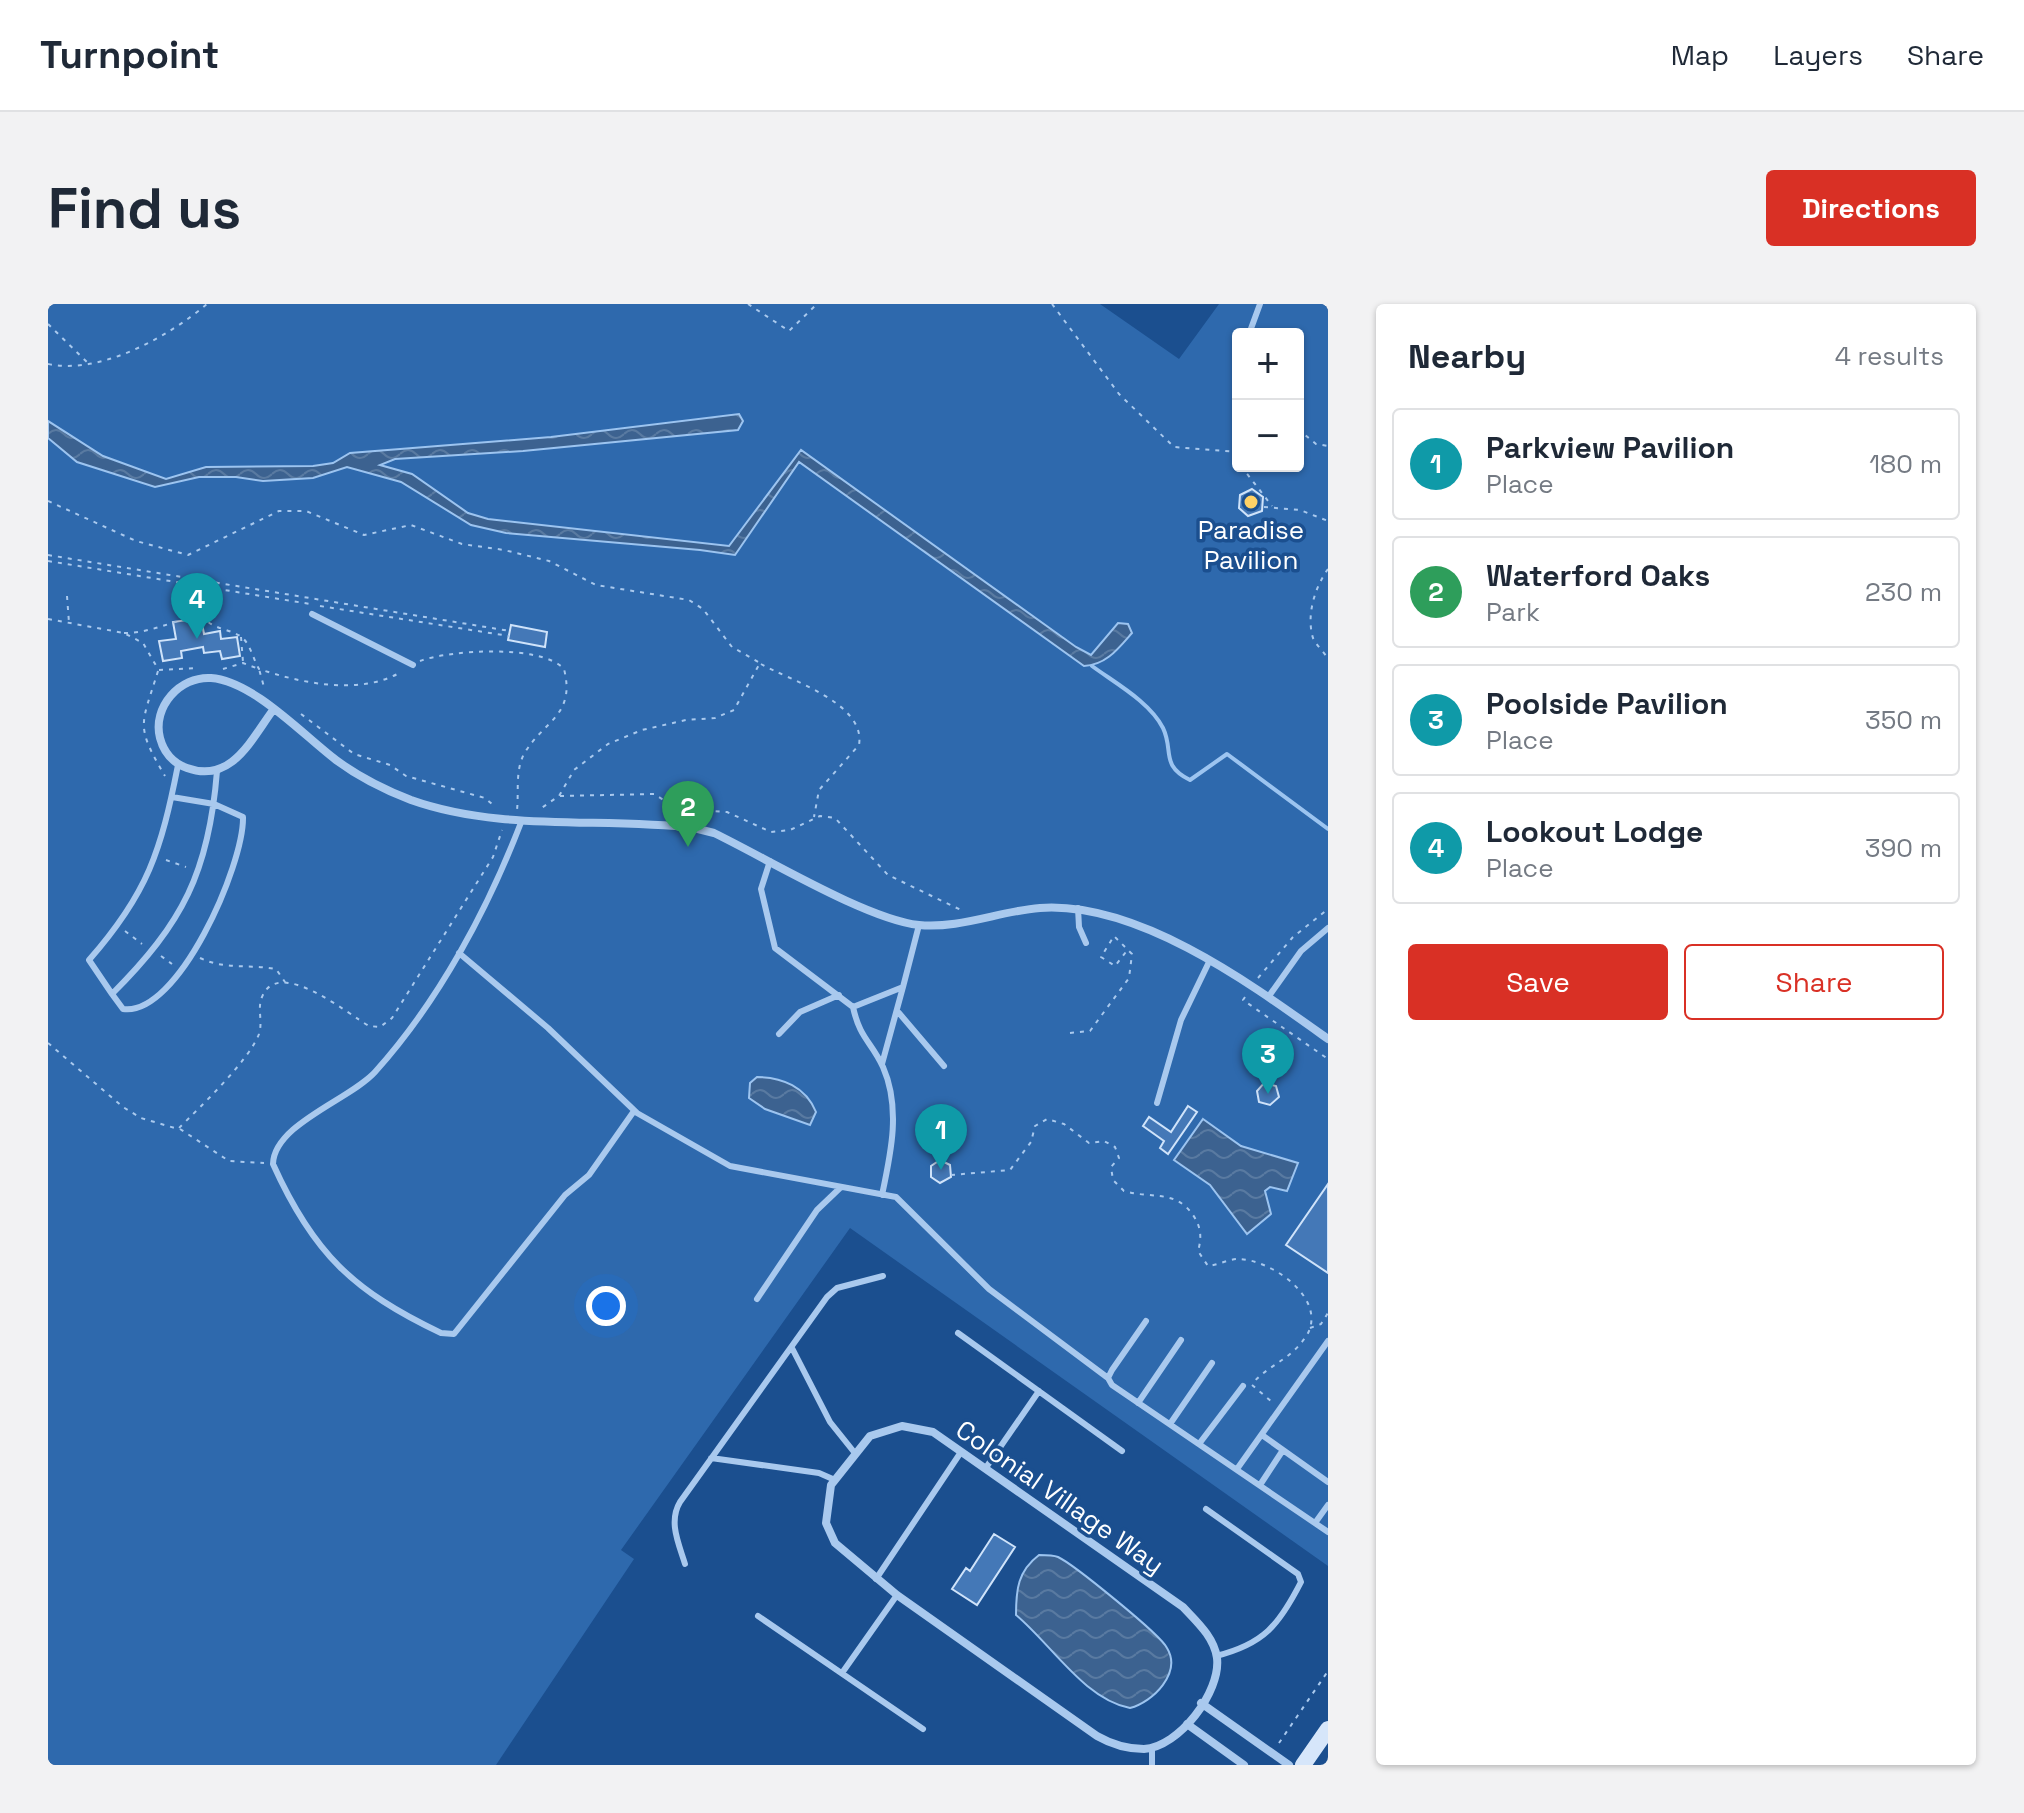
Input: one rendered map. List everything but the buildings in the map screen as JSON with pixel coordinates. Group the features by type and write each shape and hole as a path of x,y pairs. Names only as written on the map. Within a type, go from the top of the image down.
{"street":[{"path":"273,710 246,749 217,771 199,772 178,765 166,753 159,731 166,702 182,684 206,678 222,679 246,690 273,710 338,761 371,782 430,806 694,828 714,833 876,912 919,925 944,924 1040,908 1078,908 1146,930 1209,962 1269,996 1328,1039"},
{"name":"Colonial Village Way","path":"1152,1747 1114,1745 1097,1736 897,1595 835,1543 826,1523 826,1501 835,1480 854,1452 870,1436 902,1426 933,1432 1183,1607 1202,1626 1216,1656"},
{"path":"1152,1747 1187,1724 1214,1682 1216,1656"},
{"path":"1201,1703 1289,1765"},
{"path":"1187,1724 1244,1765"},
{"path":"1303,1765 1328,1729"}],"lane":[{"path":"1251,328 1260,304"},
{"path":"312,614 413,665"},
{"path":"172,797 214,804 243,817 243,835 224,896 193,953 153,1003 137,1011 123,1009 89,960 123,921 151,874 166,829 172,797 178,765"},
{"path":"112,994 154,952 184,904 199,871 214,804 217,771"},
{"path":"525,816 503,872 459,953 407,1029 373,1074 283,1138 273,1164 320,1247 365,1293 441,1333 454,1334 565,1195 589,1175 634,1111"},
{"path":"770,861 761,889 775,948 853,1007 859,1032 882,1065 892,1092 893,1142 882,1195"},
{"path":"1078,908 1079,927 1086,943"},
{"path":"882,1065 899,1013 919,925"},
{"path":"1269,996 1301,951 1328,928"},
{"path":"459,953 548,1028 634,1111 730,1166 896,1197 989,1289 1138,1403 1328,1532"},
{"path":"1157,1103 1181,1020 1209,962"},
{"path":"853,1007 903,987"},
{"path":"779,1034 800,1012 839,995"},
{"path":"899,1013 944,1066"},
{"path":"757,1299 817,1210 840,1188"},
{"path":"685,1564 673,1513 837,1288 883,1276"},
{"path":"1108,1378 1146,1321"},
{"path":"958,1333 1122,1451"},
{"path":"1138,1403 1181,1340"},
{"path":"1237,1469 1328,1341"},
{"path":"792,1348 824,1412 854,1452"},
{"path":"1170,1424 1212,1363"},
{"path":"1199,1444 1247,1385"},
{"path":"985,1469 1039,1391"},
{"path":"1262,1435 1328,1482"},
{"path":"1260,1485 1283,1450"},
{"path":"876,1579 961,1452"},
{"path":"711,1458 819,1473 835,1480"},
{"path":"1315,1523 1328,1505"},
{"path":"1206,1509 1298,1574 1301,1582 1262,1639 1216,1656"},
{"path":"842,1673 897,1595"},
{"path":"758,1616 923,1729"},
{"path":"1152,1747 1152,1765"}],"path":[{"path":"48,364 90,365 149,341 207,304"},
{"path":"748,304 789,331 817,304"},
{"path":"1052,304 1119,394 1174,447 1232,452"},
{"path":"48,324 90,365"},
{"path":"1304,434 1316,444 1328,446"},
{"path":"1246,472 1273,507"},
{"path":"48,501 136,541 188,555 279,511 306,511 364,535 411,525 462,544 549,561 596,585 689,600 703,609 732,647 817,692 850,713 857,722 859,745 819,790 814,817"},
{"path":"1264,507 1300,510 1328,521"},
{"path":"48,555 510,631"},
{"path":"48,561 509,636"},
{"path":"1328,569 1317,584 1312,603 1313,640 1328,659"},
{"path":"67,596 69,625"},
{"path":"48,619 69,625 142,633 202,615 215,628 241,637 259,669 266,692"},
{"path":"124,633 143,643 159,670 197,668"},
{"path":"241,637 243,663"},
{"path":"210,668 243,663 315,685 388,679 440,653 463,651 540,658 564,669 565,702 560,714 523,757 517,811"},
{"path":"538,811 559,796 574,770 617,739 686,720 715,718 734,710 760,663"},
{"path":"193,953 225,967 253,965 276,969 286,982 311,990 369,1026 380,1027 392,1018 493,857 503,827 498,814 485,798 406,776 390,765 354,754 307,716 295,713"},
{"path":"559,796 654,794 678,809 727,812 771,832 790,830 814,817 840,821 888,875 965,912"},
{"path":"498,814 517,811 525,816"},
{"path":"1328,909 1293,937 1243,1000 1328,1059"},
{"path":"1070,1033 1090,1031 1129,978 1132,954 1129,948 1114,936 1101,957 1115,966 1129,948"},
{"path":"440,943 459,953"},
{"path":"1248,971 1258,978"},
{"path":"178,1129 234,1068 258,1034 260,1004 266,990 286,982"},
{"path":"392,1018 407,1029"},
{"path":"48,1043 123,1107 141,1118 178,1129 229,1161 273,1164"},
{"path":"951,1175 1010,1170 1031,1142 1035,1126 1047,1119 1064,1124 1089,1143 1108,1142 1118,1151 1119,1158 1111,1167 1113,1180 1124,1191 1164,1195 1186,1206 1201,1230 1198,1251 1208,1266 1237,1258 1273,1268 1302,1293 1310,1306 1309,1329"},
{"path":"1281,1408 1247,1385 1291,1354 1309,1329 1321,1324 1328,1313"},
{"path":"1272,1753 1328,1671"}],"shaded area":[{"path":"48,304 1100,304 1179,359 1219,304 1328,304 1328,1566 850,1228 621,1550 634,1559 496,1765 48,1765"}],"water":[{"path":"739,414 743,421 738,430 523,451 395,459 380,465 412,474 468,513 488,519 729,546 801,450 1076,647 1091,655 1118,623 1128,624 1132,633 1105,659 1084,666 799,462 735,555 506,533 471,525 401,482 347,467 313,478 263,481 199,477 155,487 77,462 48,438 48,421 103,456 166,479 206,467 313,466 333,463 350,453 551,437"},
{"path":"757,1077 784,1081 800,1090 816,1112 810,1125 765,1109 749,1098 750,1083"},
{"path":"1203,1119 1241,1146 1298,1163 1287,1191 1270,1187 1265,1191 1271,1214 1247,1234 1210,1185 1174,1160"},
{"path":"1039,1555 1058,1557 1080,1572 1161,1640 1171,1658 1171,1667 1163,1685 1148,1700 1130,1708 1098,1694 1083,1683 1016,1615 1022,1574"}],"waterway":[{"path":"1092,666 1150,710 1163,728 1171,763 1181,774 1190,780 1227,754 1328,829"}],"place":[{"name":"Paradise Pavilion","path":"1251,502"},
{"name":"Lookout Lodge","path":"197,639"},
{"name":"Waterford Oaks","path":"688,847"},
{"name":"Poolside Pavilion","path":"1268,1094"},
{"name":"Parkview Pavilion","path":"941,1170"}]}
